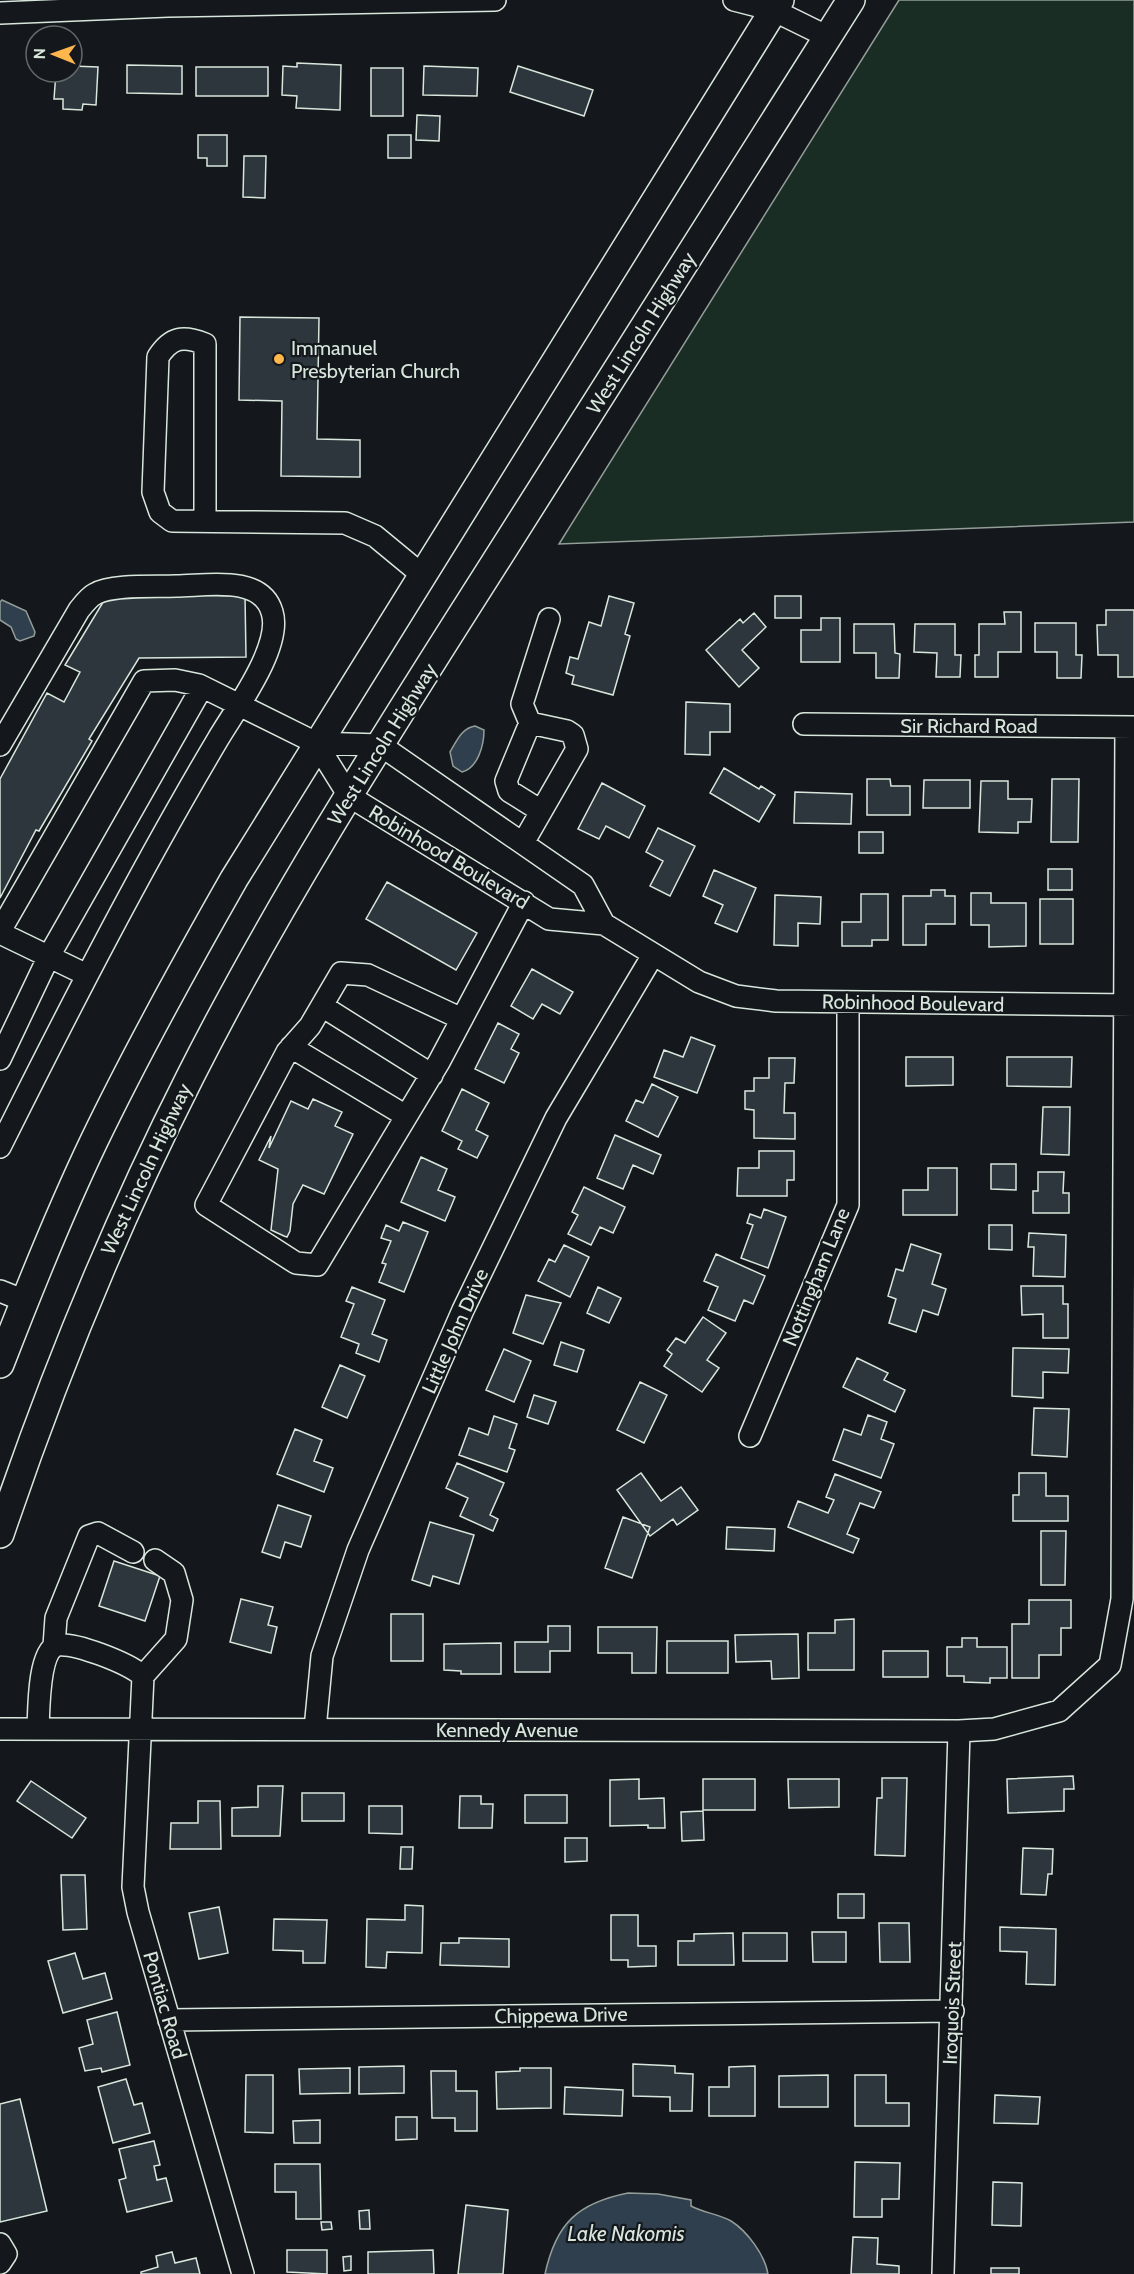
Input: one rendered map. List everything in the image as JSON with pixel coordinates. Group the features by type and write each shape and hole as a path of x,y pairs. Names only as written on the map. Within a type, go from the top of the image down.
{"main road":[{"name":"West Lincoln Highway","path":"0,1534 57,1374 106,1252 190,1076 272,926 380,745 851,0"},
{"path":"0,1364 94,1142 157,1017 234,879 316,743 776,5"}],"street":[{"path":"0,13 361,1 495,0"},
{"path":"734,0 776,5 828,37"},
{"path":"205,520 205,344 182,338 166,344 158,357 153,492 160,512 172,521 345,523 361,527 375,536 422,574"},
{"path":"0,745 79,610 95,594 128,587 245,585 264,598 273,613 273,633 260,668 87,975 0,1147"},
{"path":"541,812 509,791 506,781 530,723 522,704 549,619"},
{"path":"87,975 0,932 144,681 175,680 202,687 316,743 380,745"},
{"path":"0,1059 49,956 202,687"},
{"path":"523,843 577,749 576,742 567,730 530,723"},
{"name":"Sir Richard Road","path":"804,724 1130,727"},
{"name":"Kennedy Avenue","path":"0,1729 959,1731 1014,1725 1059,1711 1110,1665 1122,1599 1130,727"},
{"name":"Robinhood Boulevard","path":"316,743 349,796 549,919 604,924 699,982 736,996 776,1001 1129,1005"},
{"name":"Robinhood Boulevard","path":"380,745 583,885 604,924"},
{"path":"462,1019 368,975 341,973 310,1026 291,1047 206,1205 296,1263 317,1265 432,1075 462,1019 524,902"},
{"name":"Little John Drive","path":"315,1729 322,1656 358,1550 463,1310 556,1118 653,955"},
{"name":"Nottingham Lane","path":"750,1436 848,1205 848,1002"},
{"path":"322,1006 432,1075"},
{"path":"291,1047 406,1116"},
{"path":"0,1291 25,1301"},
{"path":"54,1646 56,1618 89,1536 98,1533 133,1552"},
{"path":"38,1729 43,1668 47,1653 54,1646 61,1644 74,1647 136,1670 143,1676 176,1639 182,1600 174,1573 155,1560"},
{"name":"Pontiac Road","path":"143,1676 133,1887 243,2274"},
{"name":"Iroquois Street","path":"943,2274 947,2104 953,2011 959,1731"},
{"name":"Chippewa Drive","path":"169,2020 953,2011"},
{"path":"0,2244 6,2254 0,2263"}],"green space":[{"path":"899,0 1134,0 1134,522 559,544"}],"water":[{"path":"2,600 26,611 35,632 34,636 20,641 16,639 11,627 0,620"},
{"path":"475,726 484,730 483,742 476,761 468,770 462,772 453,766 450,752 463,732"},
{"name":"Lake Nakomis","path":"628,2193 658,2194 691,2200 691,2206 731,2221 754,2244 763,2259 768,2274 545,2274 556,2241 572,2218 595,2203"}],"building":[{"path":"297,63 341,65 340,110 296,108 297,96 282,95 283,66 297,67"},
{"path":"127,65 182,66 182,94 127,93"},
{"path":"84,66 98,67 96,105 83,104 82,110 63,109 63,99 54,99 55,84 84,84"},
{"path":"424,66 478,68 477,96 423,95"},
{"path":"518,66 593,90 584,116 510,92"},
{"path":"196,67 268,67 268,96 196,96"},
{"path":"371,68 403,68 403,116 371,116"},
{"path":"417,115 440,116 439,141 416,140"},
{"path":"198,135 227,135 227,166 207,166 207,158 198,158"},
{"path":"388,135 411,135 411,158 388,158"},
{"path":"244,156 266,156 265,198 243,197"},
{"name":"Immanuel Presbyterian Church","path":"240,317 319,318 317,439 360,440 360,477 281,476 282,401 239,400"},
{"path":"108,594 245,596 246,657 139,658 89,739 92,741 39,831 36,830 0,898 0,779 47,693 64,702 80,672 65,665"},
{"path":"609,596 634,603 625,634 630,636 613,695 572,684 574,676 566,673 570,657 578,659 589,622 601,626"},
{"path":"775,596 801,596 801,618 775,618"},
{"path":"1106,610 1134,610 1134,677 1118,677 1118,655 1098,655 1097,625 1106,625"},
{"path":"1004,612 1021,612 1021,652 998,652 998,677 975,677 975,655 979,655 979,624 1005,624"},
{"path":"754,613 766,627 742,650 759,668 739,687 706,650 740,619 743,623"},
{"path":"821,618 840,618 840,662 801,662 801,630 821,630"},
{"path":"1035,623 1076,623 1076,655 1082,655 1081,678 1057,678 1057,652 1035,652"},
{"path":"854,624 894,624 895,653 900,654 899,678 876,678 876,653 854,653"},
{"path":"915,624 955,624 955,655 961,655 960,677 936,677 937,653 914,652"},
{"path":"686,702 730,704 730,732 710,732 710,755 685,754"},
{"path":"724,768 759,789 761,786 775,795 759,822 710,793"},
{"path":"867,779 890,779 891,786 910,786 910,815 867,815"},
{"path":"1052,779 1079,779 1078,842 1051,842"},
{"path":"924,780 970,780 970,808 923,808"},
{"path":"981,781 1008,781 1008,799 1032,799 1031,822 1018,822 1018,833 979,832"},
{"path":"602,783 645,806 629,838 606,826 599,839 578,829"},
{"path":"795,792 852,794 851,824 794,823"},
{"path":"658,828 695,846 670,896 650,886 663,861 646,852"},
{"path":"859,832 883,832 883,853 859,853"},
{"path":"1048,869 1072,869 1072,890 1048,890"},
{"path":"714,870 756,888 737,932 715,923 723,905 703,896"},
{"path":"387,882 477,933 456,970 366,919"},
{"path":"931,890 945,890 945,896 955,896 955,924 926,924 926,945 903,945 903,896 931,896"},
{"path":"971,893 991,893 991,903 1026,903 1026,946 989,947 989,925 971,925"},
{"path":"861,894 888,894 888,940 872,940 872,946 842,946 842,922 861,922"},
{"path":"775,895 821,897 820,924 798,923 798,946 774,945"},
{"path":"1040,899 1073,899 1073,944 1040,944"},
{"path":"532,969 573,992 560,1014 542,1004 533,1019 511,1006"},
{"path":"498,1023 519,1034 511,1049 519,1053 504,1083 475,1069"},
{"path":"691,1037 715,1046 697,1093 654,1077 664,1050 683,1057"},
{"path":"906,1057 953,1057 953,1085 906,1086"},
{"path":"1007,1057 1072,1057 1071,1087 1007,1086"},
{"path":"769,1058 795,1058 794,1083 785,1083 784,1113 795,1113 795,1139 754,1138 754,1110 745,1109 745,1091 754,1091 754,1078 769,1078"},
{"path":"652,1084 678,1097 658,1137 626,1121 636,1100 643,1103"},
{"path":"462,1089 489,1103 476,1130 488,1136 477,1158 458,1149 462,1141 442,1131"},
{"path":"313,1099 342,1112 335,1126 353,1134 324,1194 303,1185 293,1204 290,1231 287,1237 271,1230 278,1169 259,1160 271,1136 269,1148 291,1101 308,1109"},
{"path":"1043,1107 1070,1107 1069,1155 1041,1154"},
{"path":"615,1135 661,1155 653,1174 633,1165 623,1189 597,1178"},
{"path":"759,1151 794,1151 794,1180 787,1180 787,1196 737,1196 738,1168 759,1168"},
{"path":"421,1157 447,1169 438,1190 455,1197 445,1221 401,1202"},
{"path":"991,1164 1016,1164 1016,1190 991,1189"},
{"path":"928,1168 957,1168 957,1215 903,1215 903,1190 928,1190"},
{"path":"1038,1172 1064,1172 1063,1193 1069,1193 1069,1213 1033,1213 1033,1191 1038,1191"},
{"path":"584,1187 625,1207 613,1233 600,1227 591,1245 568,1234 578,1215 572,1212"},
{"path":"764,1209 786,1217 768,1268 741,1258 753,1225 747,1223 750,1214 761,1218"},
{"path":"403,1222 428,1232 404,1292 379,1282 386,1264 382,1263 391,1241 381,1238 386,1225 399,1231"},
{"path":"989,1225 1012,1225 1012,1250 989,1249"},
{"path":"1029,1233 1066,1235 1065,1277 1033,1276 1034,1247 1028,1247"},
{"path":"911,1244 941,1254 932,1284 946,1289 938,1315 923,1310 916,1332 889,1323 896,1299 888,1296 896,1269 903,1271"},
{"path":"564,1245 589,1257 570,1297 538,1281 549,1259 555,1262"},
{"path":"716,1254 765,1276 753,1304 744,1300 735,1321 708,1310 718,1287 704,1281"},
{"path":"1021,1286 1063,1286 1063,1304 1068,1304 1068,1338 1043,1338 1043,1314 1022,1315"},
{"path":"352,1287 385,1300 372,1334 387,1340 379,1362 356,1353 359,1344 341,1337 354,1304 346,1301"},
{"path":"598,1287 621,1298 609,1323 587,1313"},
{"path":"526,1295 561,1303 543,1344 513,1333"},
{"path":"703,1317 726,1333 707,1360 719,1368 702,1392 664,1366 672,1354 667,1350 676,1338 685,1343"},
{"path":"561,1342 584,1350 577,1372 554,1365"},
{"path":"1013,1348 1069,1349 1068,1373 1043,1372 1043,1398 1012,1396"},
{"path":"504,1349 531,1361 514,1402 486,1390"},
{"path":"857,1358 888,1373 884,1380 905,1390 895,1412 843,1387"},
{"path":"340,1365 365,1376 347,1418 322,1407"},
{"path":"640,1382 667,1395 644,1443 617,1430"},
{"path":"534,1395 556,1402 548,1424 527,1417"},
{"path":"1034,1408 1069,1409 1067,1457 1032,1455"},
{"path":"868,1415 887,1422 881,1439 894,1444 881,1478 833,1460 844,1429 861,1435"},
{"path":"494,1416 517,1424 509,1448 515,1450 507,1472 459,1455 469,1428 488,1435"},
{"path":"295,1429 322,1440 314,1461 333,1468 324,1492 277,1474"},
{"path":"457,1463 504,1483 490,1515 498,1519 493,1531 460,1516 468,1498 446,1488"},
{"path":"641,1473 661,1501 681,1487 698,1510 677,1525 673,1519 650,1536 617,1490"},
{"path":"1019,1473 1046,1473 1046,1496 1068,1496 1068,1521 1013,1521 1013,1495 1019,1495"},
{"path":"835,1474 881,1492 874,1508 860,1503 847,1534 859,1539 853,1553 788,1527 798,1501 828,1513 834,1500 826,1497"},
{"path":"278,1505 311,1516 301,1547 285,1542 280,1558 262,1552"},
{"path":"623,1517 650,1527 632,1578 605,1568"},
{"path":"430,1522 474,1535 459,1584 433,1576 430,1586 412,1580"},
{"path":"727,1527 775,1529 774,1551 726,1549"},
{"path":"1041,1531 1066,1531 1065,1585 1041,1585"},
{"path":"114,1561 160,1576 145,1621 99,1606"},
{"path":"241,1599 273,1607 268,1625 277,1627 271,1653 230,1642"},
{"path":"1029,1600 1071,1600 1071,1628 1061,1628 1061,1655 1039,1655 1039,1678 1012,1678 1012,1624 1029,1624"},
{"path":"391,1614 423,1614 423,1661 391,1661"},
{"path":"854,1619 854,1670 808,1670 808,1633 835,1633 835,1620"},
{"path":"548,1626 570,1626 570,1651 550,1651 550,1672 515,1672 515,1642 548,1642"},
{"path":"598,1627 657,1627 656,1673 632,1673 632,1653 598,1653"},
{"path":"798,1634 799,1678 772,1679 771,1661 736,1662 735,1635"},
{"path":"962,1638 977,1638 977,1647 1007,1647 1007,1678 990,1678 990,1683 964,1682 964,1676 947,1676 947,1647 962,1647"},
{"path":"667,1641 728,1641 728,1673 667,1673"},
{"path":"501,1643 501,1674 461,1674 461,1671 444,1670 444,1644"},
{"path":"883,1651 928,1651 928,1677 883,1677"},
{"path":"1073,1776 1074,1789 1064,1789 1064,1811 1008,1813 1007,1779"},
{"path":"882,1778 907,1778 905,1856 875,1855 877,1798 882,1798"},
{"path":"639,1779 639,1799 664,1798 665,1828 648,1828 648,1825 610,1826 610,1780"},
{"path":"703,1779 755,1779 755,1810 703,1810"},
{"path":"788,1779 839,1779 839,1807 789,1808"},
{"path":"31,1781 86,1818 72,1838 17,1801"},
{"path":"258,1786 283,1786 280,1836 232,1836 232,1808 258,1807"},
{"path":"302,1793 344,1793 344,1821 302,1821"},
{"path":"525,1795 567,1795 567,1823 525,1823"},
{"path":"460,1796 481,1796 481,1804 493,1804 492,1828 459,1828"},
{"path":"198,1801 220,1801 221,1849 170,1849 171,1823 198,1823"},
{"path":"369,1806 402,1806 402,1834 369,1833"},
{"path":"703,1811 704,1840 682,1841 681,1812"},
{"path":"565,1838 587,1838 587,1861 565,1862"},
{"path":"401,1847 413,1847 412,1869 400,1869"},
{"path":"1023,1848 1053,1849 1052,1874 1048,1874 1046,1895 1021,1894"},
{"path":"61,1875 85,1875 87,1929 63,1930"},
{"path":"838,1894 864,1894 864,1918 838,1918"},
{"path":"405,1905 423,1906 422,1953 387,1952 386,1968 366,1967 367,1919 405,1920"},
{"path":"219,1907 228,1953 199,1959 189,1913"},
{"path":"611,1915 638,1915 638,1946 656,1946 656,1966 628,1967 628,1960 611,1960"},
{"path":"274,1919 327,1920 325,1963 303,1963 303,1951 273,1950"},
{"path":"879,1923 909,1923 910,1962 880,1962"},
{"path":"1000,1927 1056,1929 1055,1985 1026,1984 1027,1952 1000,1951"},
{"path":"812,1932 846,1932 846,1962 813,1962"},
{"path":"733,1933 734,1965 678,1965 678,1941 694,1941 694,1934"},
{"path":"743,1933 787,1933 787,1961 743,1961"},
{"path":"459,1938 509,1939 509,1967 440,1965 441,1943 459,1943"},
{"path":"75,1953 83,1979 105,1973 112,1999 63,2013 48,1961"},
{"path":"117,2012 130,2065 102,2072 101,2068 85,2071 79,2048 93,2044 87,2020"},
{"path":"633,2064 675,2066 675,2073 693,2074 692,2111 670,2111 670,2097 633,2096"},
{"path":"404,2066 404,2093 359,2094 359,2067"},
{"path":"755,2066 755,2116 709,2116 709,2087 729,2087 729,2067"},
{"path":"350,2068 350,2093 300,2094 299,2069"},
{"path":"520,2068 551,2068 551,2108 497,2109 496,2072 520,2071"},
{"path":"431,2071 456,2071 456,2091 477,2091 477,2131 455,2131 455,2118 432,2118"},
{"path":"246,2075 273,2075 273,2133 245,2132"},
{"path":"828,2075 828,2107 779,2107 779,2076"},
{"path":"855,2075 886,2075 886,2103 909,2103 909,2126 855,2126"},
{"path":"126,2079 134,2105 142,2103 150,2133 113,2143 98,2087"},
{"path":"565,2087 623,2090 622,2116 564,2114"},
{"path":"995,2095 1040,2097 1038,2124 994,2123"},
{"path":"20,2099 47,2211 0,2222 0,2104"},
{"path":"396,2117 417,2117 417,2139 396,2140"},
{"path":"320,2120 320,2143 294,2143 293,2121"},
{"path":"154,2141 160,2165 154,2166 157,2180 166,2178 172,2201 127,2212 119,2180 126,2178 119,2149"},
{"path":"855,2162 900,2163 899,2199 882,2199 882,2217 854,2217"},
{"path":"275,2164 320,2164 321,2219 296,2219 296,2192 275,2192"},
{"path":"993,2182 1022,2183 1021,2226 992,2225"},
{"path":"466,2205 508,2210 503,2274 458,2274"},
{"path":"369,2210 370,2229 360,2229 359,2211"},
{"path":"321,2222 331,2222 332,2229 322,2230"},
{"path":"853,2237 878,2238 877,2264 899,2266 899,2274 851,2274"},
{"path":"287,2250 327,2250 327,2274 287,2272"},
{"path":"433,2250 434,2274 368,2274 368,2252"},
{"path":"172,2252 175,2263 196,2258 200,2274 141,2274 141,2272 158,2267 156,2256"},
{"path":"351,2256 351,2270 344,2271 343,2257"},
{"path":"991,2268 1019,2268 1019,2274 991,2274"}],"place":[{"name":"Immanuel Presbyterian Church","path":"279,359"}]}
